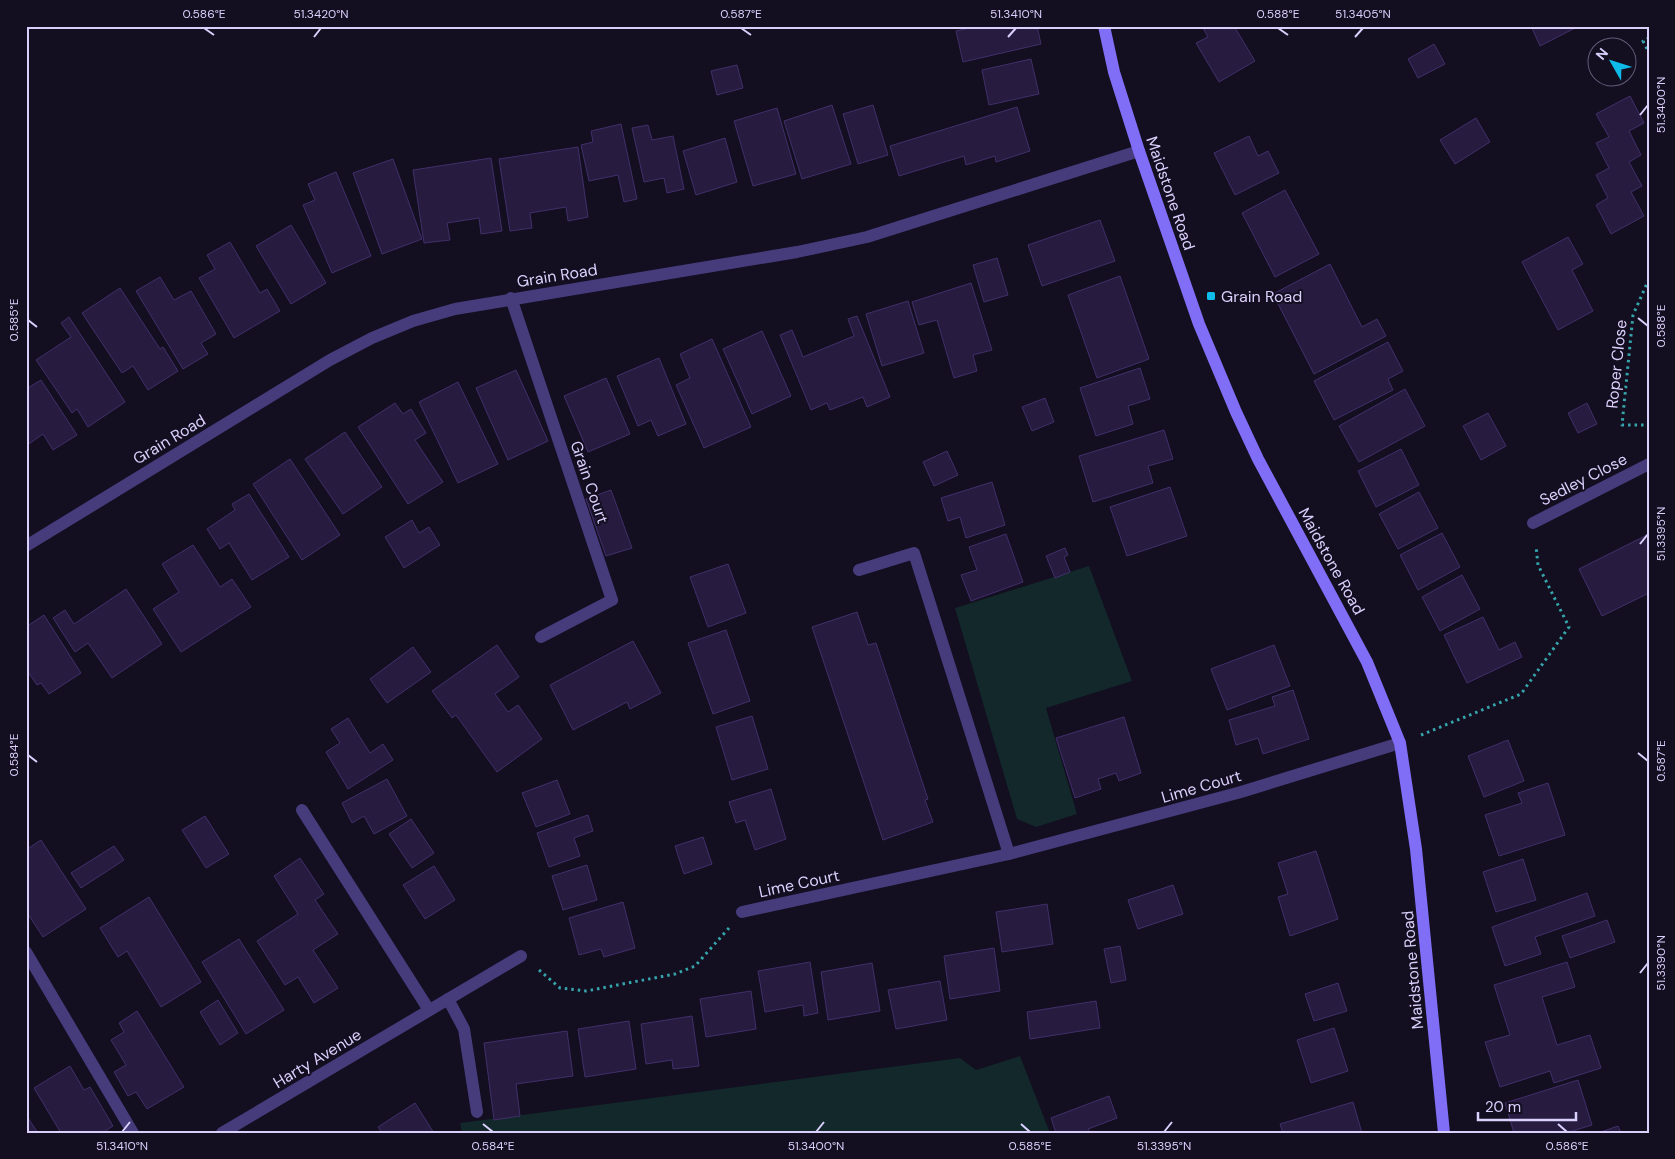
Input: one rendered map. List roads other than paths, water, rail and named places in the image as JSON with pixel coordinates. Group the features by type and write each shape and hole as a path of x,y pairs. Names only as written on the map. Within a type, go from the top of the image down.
{"street":[{"name":"Maidstone Road","path":"1104,26 1114,72 1139,151 1199,324 1258,459 1367,662 1400,743 1424,918 1444,1133"},
{"name":"Grain Road","path":"26,546 330,360 372,338 413,321 455,309 510,298 798,252 867,237 1139,151"},
{"name":"Grain Court","path":"510,298 612,600 541,637"},
{"name":"Sedley Close","path":"1533,523 1649,464"},
{"path":"859,570 914,553 1009,854"},
{"name":"Lime Court","path":"742,912 1009,854 1241,792 1400,743"},
{"path":"302,810 429,1010"},
{"path":"26,952 133,1133"},
{"name":"Harty Avenue","path":"222,1133 521,956"},
{"path":"448,1000 464,1029 478,1112"}],"place":[{"name":"Grain Road","path":"1211,296"}]}
